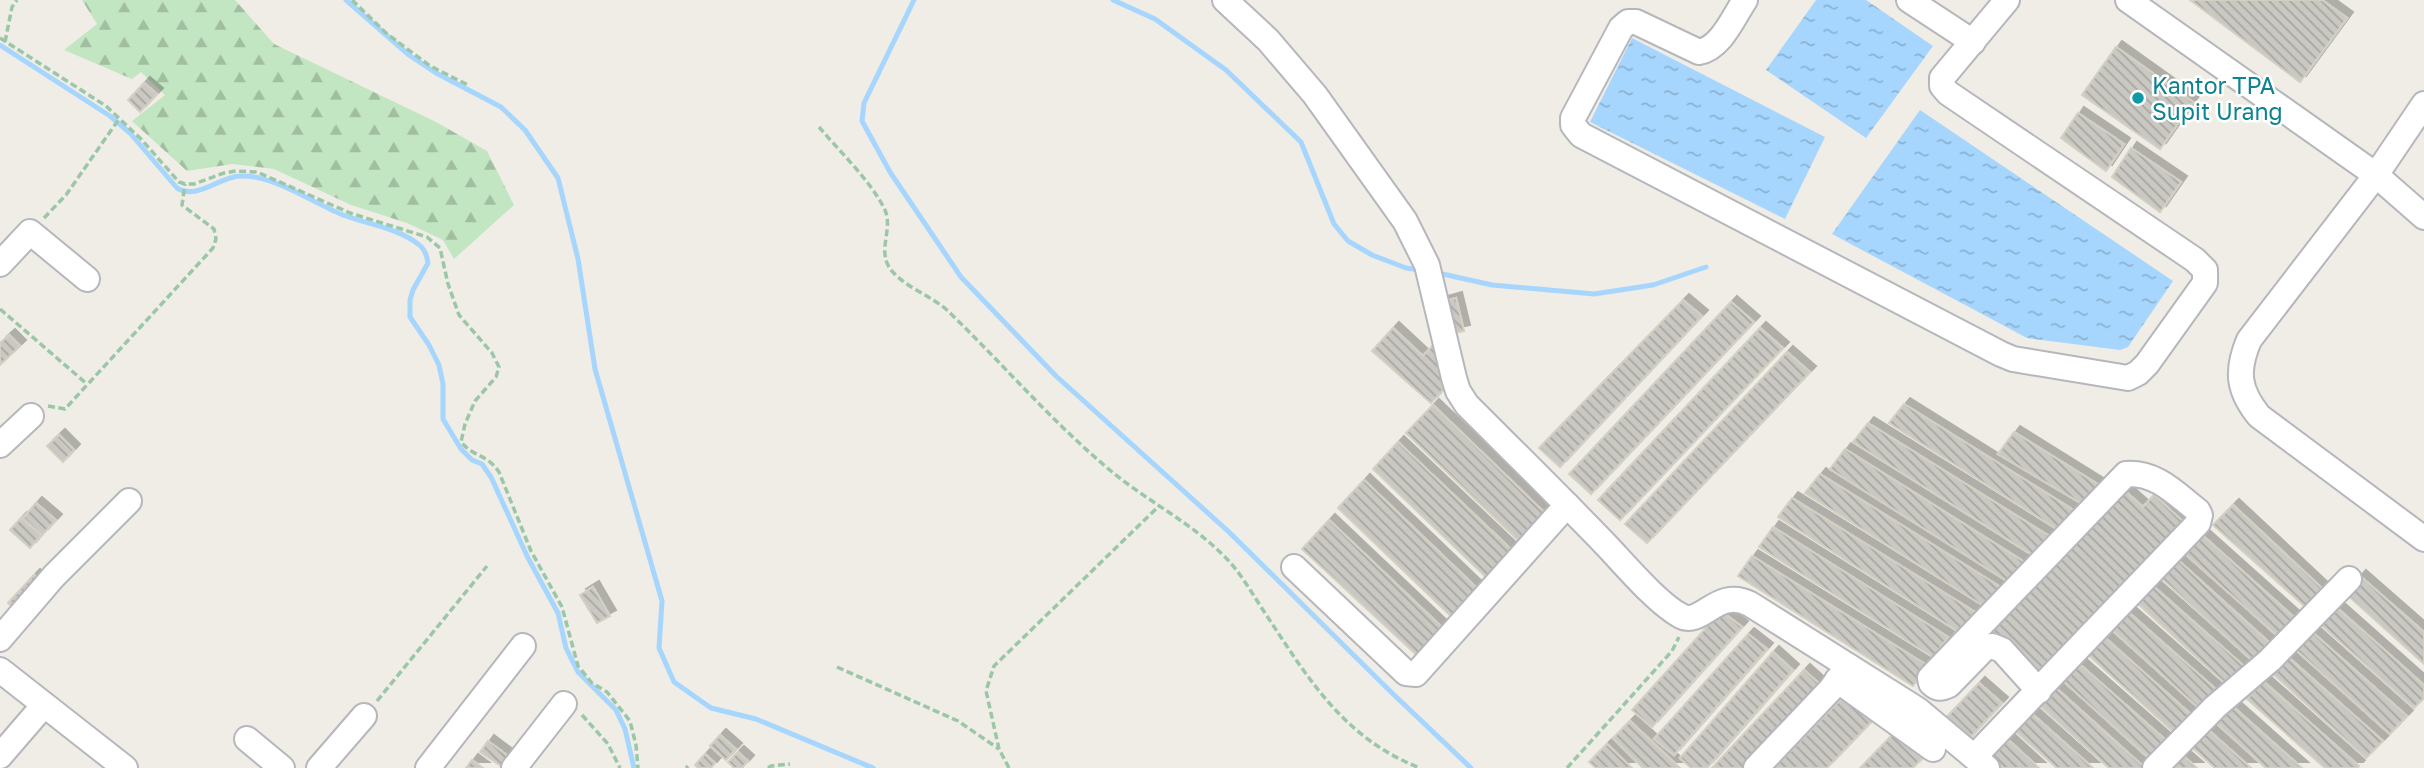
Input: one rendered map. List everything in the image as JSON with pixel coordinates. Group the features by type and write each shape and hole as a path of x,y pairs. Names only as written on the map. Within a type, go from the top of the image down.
{"street":[{"path":"1225,0 1268,40 1315,95 1405,221 1429,273 1458,391 1467,405 1678,615 1686,618 1700,615 1727,599 1743,601 1843,673 1933,749"},
{"path":"1745,0 1718,41 1709,50 1699,52 1636,22 1628,22 1621,28 1573,118 1575,129 1581,135 2001,354 2013,359 2128,378 2138,373 2147,363 2190,303 2204,283 2205,270 2196,260 1948,93 1942,86 1942,78 2007,0"},
{"path":"1909,0 1973,42"},
{"path":"2128,0 2376,175 2424,217"},
{"path":"2424,104 2376,175 2249,340 2241,359 2243,391 2259,416 2424,539"},
{"path":"0,264 30,232 87,279"},
{"path":"0,445 31,416"},
{"path":"1843,673 1917,710 1981,762 2039,691 2198,523 2198,511 2160,481 2140,473 2126,474 1930,678 1936,688 1949,685 1984,649 1992,646 2002,650 2039,691"},
{"path":"0,639 54,576 129,501"},
{"path":"1294,567 1406,673 1416,674 1567,505"},
{"path":"2155,768 2215,706 2270,660 2349,579"},
{"path":"428,768 523,646"},
{"path":"1756,768 1843,673"},
{"path":"3,677 125,768"},
{"path":"514,768 565,704"},
{"path":"0,756 44,705"},
{"path":"319,768 364,716"},
{"path":"247,739 282,768"}],"path":[{"path":"5,42 12,7 17,0"},
{"path":"352,0 386,33 430,66 470,86"},
{"path":"0,38 88,93 119,119 185,186"},
{"path":"30,232 66,195 119,119"},
{"path":"819,127 870,187 885,211 888,225 884,255 889,268 939,304 1057,424 1113,473 1226,558 1311,684 1338,714 1368,740 1420,768"},
{"path":"185,186 236,170 257,172 350,213 426,237 440,248 448,284 459,315 492,353 499,367 496,377 475,401 461,442 470,453 483,456 494,464 499,472 531,551 562,607 578,666 592,683 607,692 630,721 638,768"},
{"path":"31,416 45,406 65,409 213,248 215,229 186,209 183,202 185,186"},
{"path":"0,309 87,384"},
{"path":"1009,768 999,749 986,691 994,666 1160,506"},
{"path":"364,716 487,566"},
{"path":"1567,768 1672,651 1686,618"},
{"path":"837,667 958,721 999,749"},
{"path":"565,704 571,703 608,744 620,768"},
{"path":"768,768 790,764"}],"green space":[{"path":"82,0 235,0 274,44 436,122 487,151 514,205 454,259 443,240 407,223 351,205 274,169 232,164 187,171 132,121 165,95 141,72 132,79 64,50 97,24"}],"water":[{"path":"1816,0 1866,0 1933,46 1866,138 1766,70"},
{"path":"1632,38 1825,137 1785,219 1590,122"},
{"path":"1920,110 2173,281 2128,347 2120,350 2027,338 1832,234"}],"building":[{"path":"2190,0 2322,0 2347,18 2300,82"},
{"name":"Kantor TPA Supit Urang","path":"2116,47 2193,102 2160,149 2082,95"},
{"path":"144,83 157,94 140,112 128,100"},
{"path":"2078,113 2124,144 2106,171 2061,138"},
{"path":"2131,148 2181,182 2160,212 2112,177"},
{"path":"1456,298 1464,331 1449,334 1442,302"},
{"path":"1683,300 1702,316 1560,467 1539,448"},
{"path":"1731,302 1754,322 1591,494 1569,474"},
{"path":"1393,328 1423,356 1437,341 1444,389 1431,403 1372,351"},
{"path":"1760,328 1783,348 1620,520 1598,500"},
{"path":"9,335 20,346 0,365 0,343"},
{"path":"1787,352 1810,372 1647,543 1625,524"},
{"path":"1904,404 2075,511 2060,531 1889,423"},
{"path":"1433,405 1547,515 1520,542 1406,433"},
{"path":"1868,423 2049,536 2034,556 1853,442"},
{"path":"2014,432 2099,485 2084,505 1998,454"},
{"path":"59,435 74,450 63,462 47,446"},
{"path":"1398,442 1514,552 1488,579 1373,469"},
{"path":"1845,449 2026,563 2010,583 1830,469"},
{"path":"1820,474 2002,588 1987,608 1805,493"},
{"path":"1364,480 1481,592 1454,619 1338,508"},
{"path":"2124,490 2143,507 2154,495 2188,526 2042,680 1989,631"},
{"path":"1792,498 1975,612 1959,632 1778,517"},
{"path":"36,503 56,520 42,535 23,518"},
{"path":"2233,505 2325,591 2309,610 2213,525"},
{"path":"21,518 41,535 30,548 10,530"},
{"path":"1329,520 1446,631 1420,658 1302,549"},
{"path":"1773,527 1948,637 1933,657 1759,547"},
{"path":"2201,534 2296,619 2280,638 2184,553"},
{"path":"1752,556 1928,666 1913,686 1738,576"},
{"path":"2178,560 2271,644 2255,663 2161,578"},
{"path":"34,575 43,584 18,612 8,603"},
{"path":"2360,576 2424,632 2424,664 2345,593"},
{"path":"2152,585 2244,666 2227,685 2136,602"},
{"path":"593,587 610,616 597,623 580,595"},
{"path":"2335,606 2424,685 2424,698 2414,708 2319,623"},
{"path":"2126,610 2218,691 2201,710 2110,628"},
{"path":"1721,611 1742,627 1652,727 1632,710"},
{"path":"2311,631 2407,716 2390,734 2295,649"},
{"path":"1748,634 1767,649 1674,755 1654,739"},
{"path":"2102,635 2194,717 2177,735 2086,653"},
{"path":"1773,652 1793,670 1707,768 1691,768 1680,758"},
{"path":"2287,656 2383,741 2366,758 2272,673"},
{"path":"2076,661 2168,742 2152,761 2061,679"},
{"path":"1804,670 1824,688 1747,768 1712,768"},
{"path":"2263,681 2359,766 2325,768 2247,699"},
{"path":"1979,683 2002,703 1966,742 1942,722"},
{"path":"2054,686 2145,768 2109,768 2038,704"},
{"path":"1844,696 1873,720 1827,768 1774,768"},
{"path":"2229,703 2302,768 2266,768 2213,720"},
{"path":"2029,711 2093,768 2057,768 2013,729"},
{"path":"1630,721 1680,768 1643,768 1613,738"},
{"path":"2204,726 2251,768 2215,768 2188,744"},
{"path":"1894,733 1923,757 1913,768 1860,768"},
{"path":"720,735 736,749 726,760 710,746"},
{"path":"2004,736 2039,768 2003,768 1988,754"},
{"path":"488,741 512,759 504,768 480,752"},
{"path":"1607,744 1632,768 1596,768 1589,762"},
{"path":"738,752 748,761 742,768 734,768 728,762"},
{"path":"2180,753 2197,768 2167,768"},
{"path":"705,754 715,763 711,768 698,768 695,765"},
{"path":"472,760 483,768 466,768"}],"waterway":[{"path":"346,0 409,55 436,73 501,107 525,130 558,178 578,259 595,369 662,601 659,648 674,682 711,708 756,719 873,768"},
{"path":"914,0 864,103 862,121 890,172 961,277 1056,376 1229,532 1471,768"},
{"path":"1113,0 1155,19 1226,70 1301,142 1334,224 1348,241 1372,255 1406,268 1421,270"},
{"path":"0,45 110,116 130,133 177,188 185,191 201,190 234,177 256,177 281,185 343,215 401,234 422,248 428,263 413,290 410,317 439,365 443,384 443,419 461,449 472,460 482,464 491,477 528,558 558,613 566,648 578,672 616,710 625,729 634,768"},
{"path":"1438,273 1492,285 1594,294 1653,285 1706,267"}],"place":[{"name":"Kantor TPA Supit Urang","path":"2138,98"}]}
